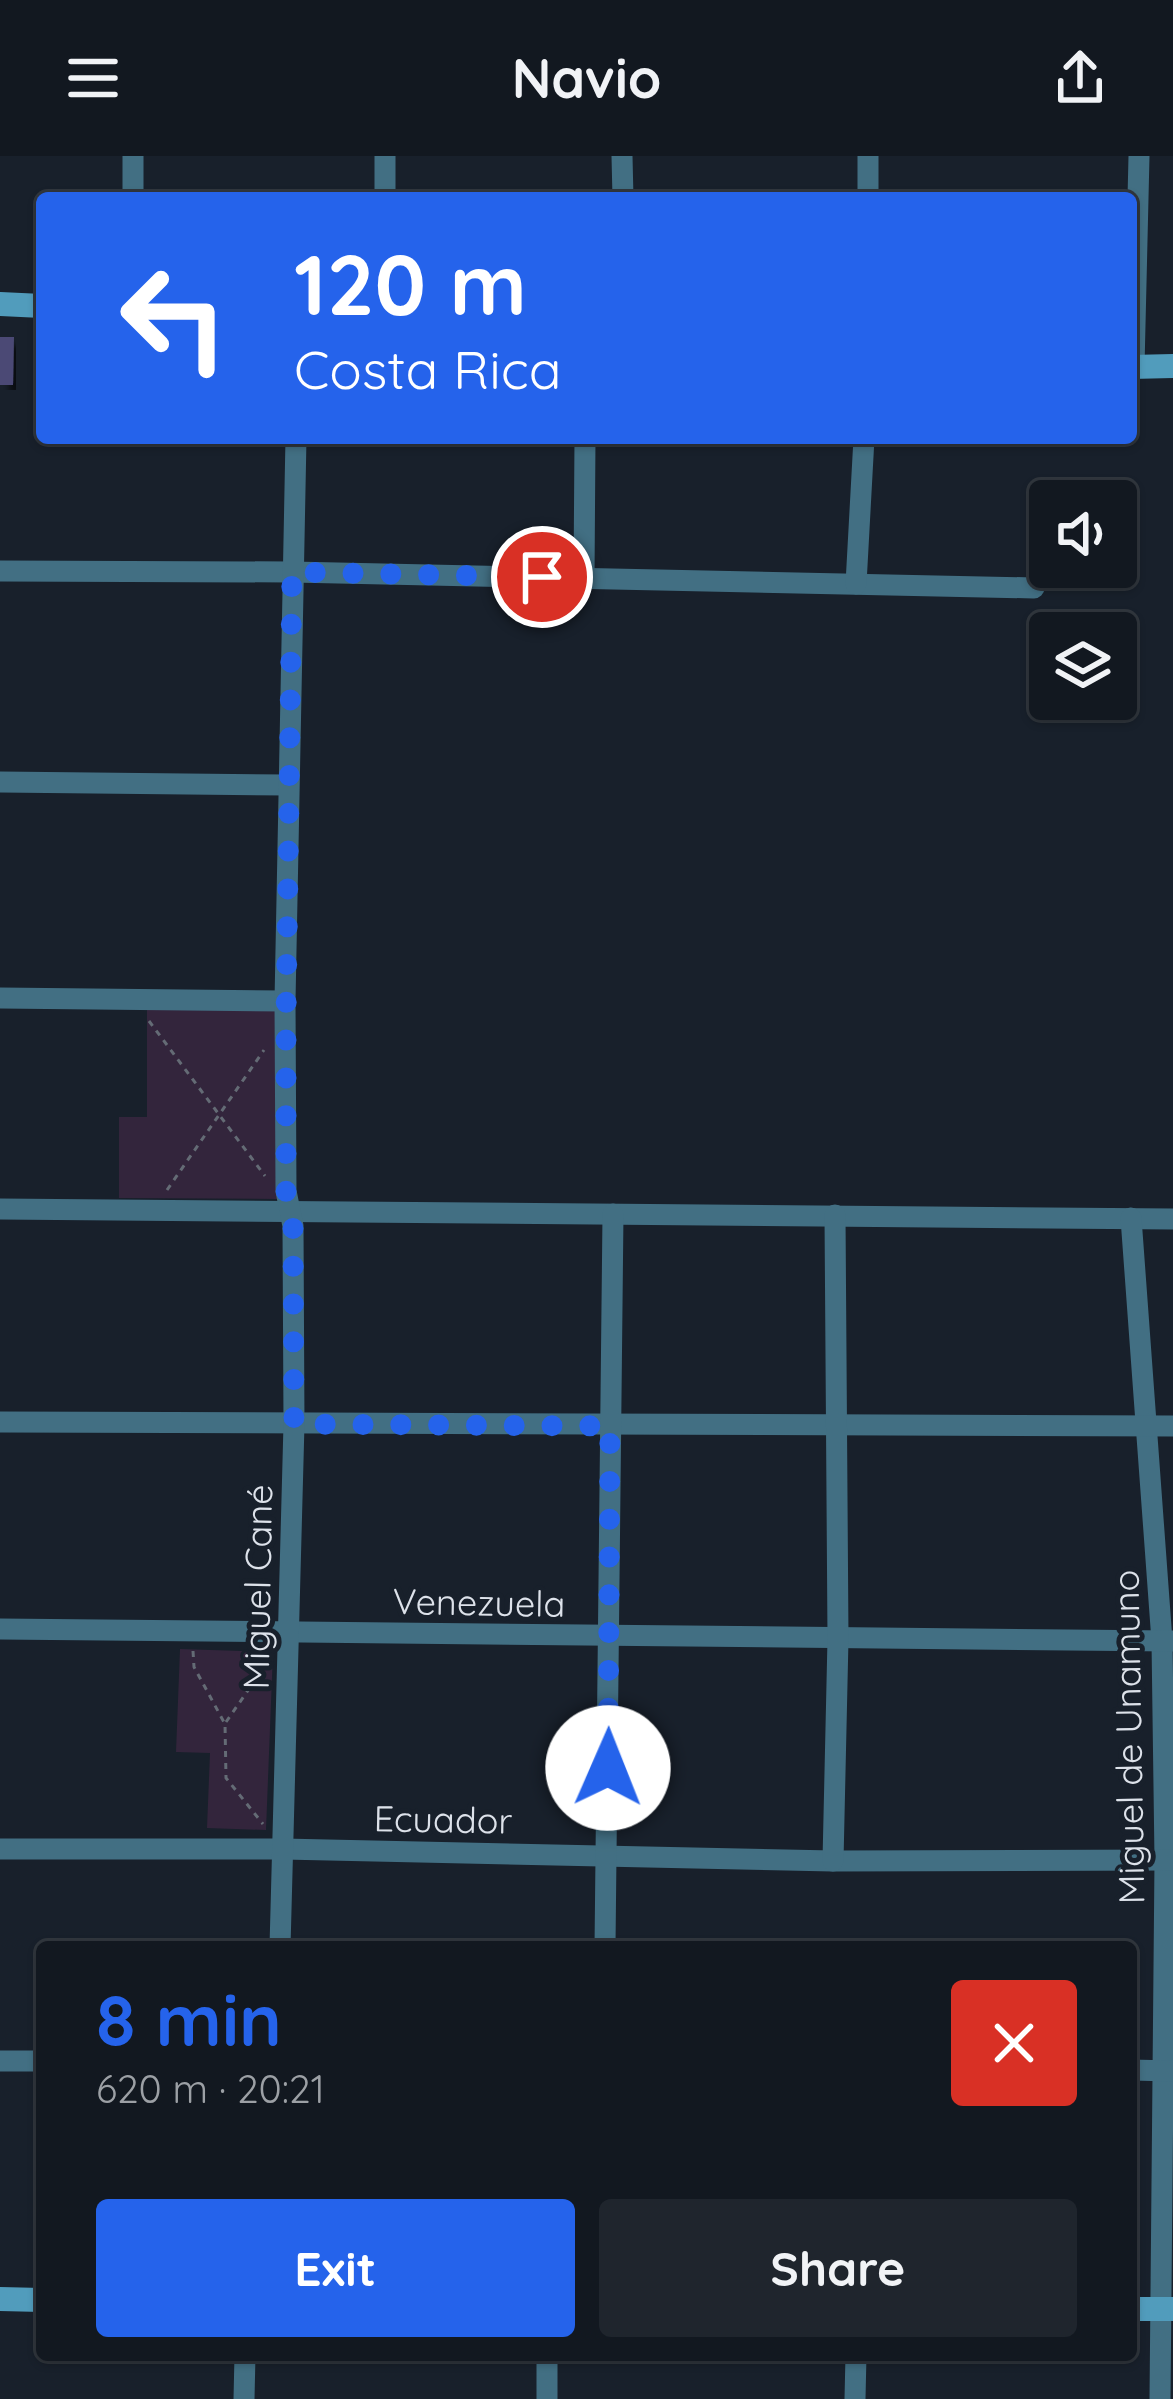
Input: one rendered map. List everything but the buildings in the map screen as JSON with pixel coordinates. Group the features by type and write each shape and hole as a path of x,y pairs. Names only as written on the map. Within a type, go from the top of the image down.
{"main road":[{"path":"0,304 36,306"},
{"path":"1137,367 1173,365"},
{"path":"0,2299 36,2300"},
{"path":"1137,2309 1168,2309"}],"street":[{"path":"133,156 133,192"},
{"path":"385,156 385,192"},
{"path":"622,156 622,192"},
{"path":"868,156 868,192"},
{"path":"1137,226 1139,156"},
{"name":"Miguel Cané","path":"280,1941 294,1424 286,1010 296,444"},
{"path":"584,578 585,444"},
{"path":"856,584 864,444"},
{"path":"0,571 292,572 1029,588"},
{"path":"0,782 288,785"},
{"path":"0,998 286,1010"},
{"path":"0,1209 1173,1219"},
{"path":"605,1941 613,1214"},
{"path":"833,1861 838,1640 835,1215"},
{"name":"Miguel de Unamuno","path":"1131,1218 1168,1641 1168,2309 1160,2399"},
{"path":"0,1422 1173,1426"},
{"name":"Venezuela","path":"0,1629 1168,1641"},
{"name":"Ecuador","path":"0,1849 283,1849 833,1861 1169,1860"},
{"path":"0,2061 36,2061"},
{"path":"1137,2070 1168,2071"},
{"path":"244,2399 245,2361"},
{"path":"547,2399 548,2361"},
{"path":"855,2399 856,2361"}],"path":[{"path":"133,1000 267,1179"},
{"path":"153,1209 286,1010"},
{"path":"192,1629 194,1667 225,1724 226,1778 283,1849"},
{"path":"225,1724 289,1632"}],"shaded area":[{"path":"147,1001 276,1007 277,1199 119,1198 119,1117 147,1117"},
{"path":"180,1649 273,1652 266,1830 207,1828 210,1753 176,1752"}],"route":[{"path":"542,577 292,572 286,1191 293,1226 294,1424 610,1426 608,1768"}]}
